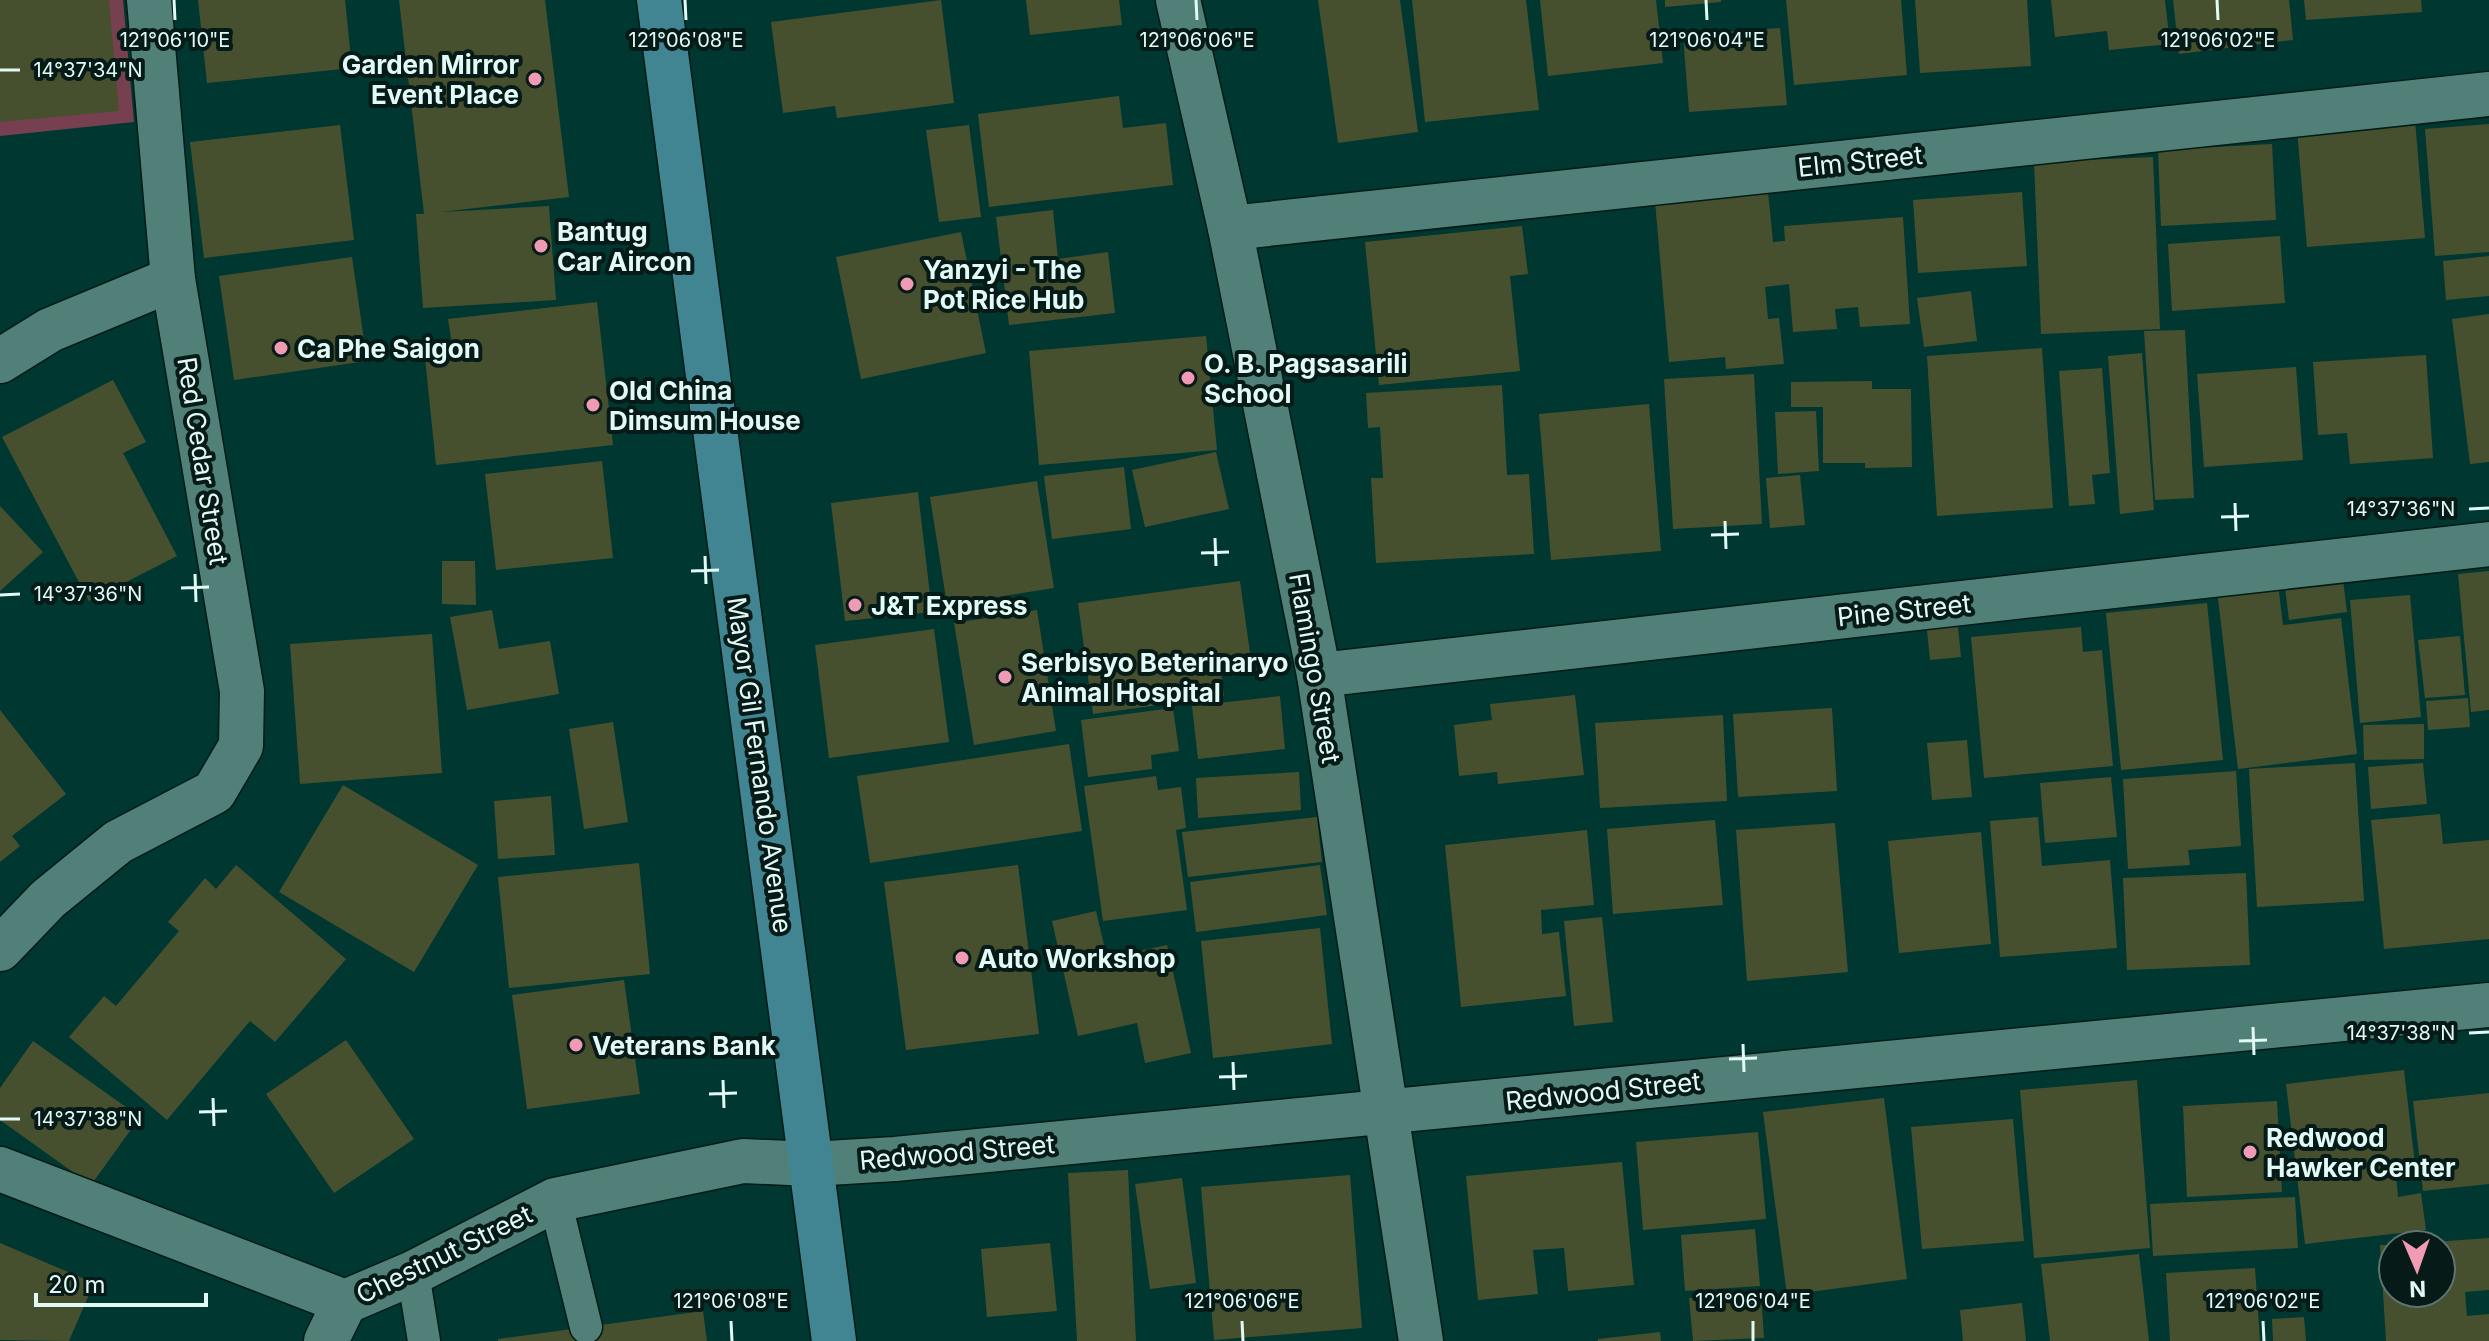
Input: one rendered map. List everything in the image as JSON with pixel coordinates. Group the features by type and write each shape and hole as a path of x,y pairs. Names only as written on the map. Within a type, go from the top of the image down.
{"main road":[{"name":"Mayor Gil Fernando Avenue","path":"659,0 834,1341"}],"street":[{"name":"Red Cedar Street","path":"0,949 48,899 118,842 214,792 241,746 242,691 173,279 149,0"},
{"name":"Flamingo Street","path":"1178,0 1230,228 1319,675 1421,1341"},
{"name":"Elm Street","path":"1230,228 2489,94"},
{"path":"0,361 50,330 173,279"},
{"name":"Pine Street","path":"1319,675 2489,544"},
{"name":"Redwood Street","path":"811,1164 895,1159 2489,1005"},
{"name":"Chestnut Street","path":"0,1169 345,1302 413,1273 555,1200 743,1161 811,1164"},
{"path":"326,1341 345,1302"}],"lane":[{"path":"555,1200 586,1327"},
{"path":"413,1273 424,1341"}],"shaded area":[{"path":"0,0 123,0 134,122 0,136"}],"building":[{"path":"0,0 109,0 119,111 0,122"},
{"path":"198,0 345,0 352,68 207,83"},
{"path":"399,0 545,0 569,197 441,212 549,206 556,300 423,308 416,214 424,214"},
{"path":"941,0 954,103 837,118 835,106 783,113 771,22"},
{"path":"1026,0 1119,0 1122,25 1030,35"},
{"path":"1318,0 1400,0 1418,132 1338,143"},
{"path":"1412,0 1526,0 1539,110 1425,122"},
{"path":"1540,0 1656,0 1663,63 1548,76"},
{"path":"1665,0 1721,0 1721,2 1665,7"},
{"path":"1786,0 1901,0 1907,75 1794,85"},
{"path":"1915,0 2027,0 2031,66 1920,73"},
{"path":"2051,0 2165,0 2170,44 2109,50 2107,31 2055,37"},
{"path":"2173,0 2289,0 2293,40 2179,54"},
{"path":"2304,0 2421,0 2422,12 2306,20"},
{"path":"1780,28 1787,105 1689,112 1683,35"},
{"path":"1119,96 1123,128 1166,123 1173,185 989,207 978,114"},
{"path":"2415,120 2425,238 2307,247 2297,130"},
{"path":"2489,124 2489,252 2435,256 2425,129"},
{"path":"340,125 354,240 204,258 190,142"},
{"path":"969,125 981,217 939,222 926,130"},
{"path":"2272,144 2276,220 2161,226 2158,150"},
{"path":"2153,157 2160,329 2041,334 2034,162"},
{"path":"1768,192 1773,242 1785,241 1784,226 1903,217 1910,324 1860,327 1858,307 1835,309 1837,329 1793,332 1789,284 1765,287 1768,319 1779,318 1784,364 1726,369 1725,357 1669,362 1655,201"},
{"path":"2022,192 2027,266 1918,273 1913,200"},
{"path":"1053,210 1058,259 1108,252 1115,313 1009,325 996,217"},
{"path":"1522,226 1528,274 1510,276 1520,371 1379,385 1365,242"},
{"name":"Yanzyi - The Pot Rice Hub","path":"961,232 986,353 861,379 836,257"},
{"path":"2280,236 2285,303 2172,311 2168,244"},
{"path":"2489,256 2489,296 2446,300 2443,261"},
{"path":"352,257 367,361 234,380 219,276"},
{"path":"1971,291 1977,341 1924,347 1917,298"},
{"path":"597,302 613,445 436,465 424,348 452,345 448,319"},
{"path":"2489,314 2489,462 2470,464 2452,319"},
{"path":"2185,330 2194,498 2155,500 2144,331"},
{"path":"1206,336 1217,450 1039,465 1029,351"},
{"path":"2042,348 2053,508 1937,516 1927,356"},
{"path":"2142,353 2154,510 2120,514 2108,356"},
{"path":"2426,355 2433,458 2350,464 2347,433 2318,435 2313,362"},
{"path":"2296,367 2303,460 2204,467 2197,374"},
{"path":"2102,368 2110,473 2092,475 2095,504 2069,506 2059,371"},
{"path":"1754,374 1762,524 1673,529 1664,379"},
{"path":"113,380 146,442 123,453 177,556 89,601 2,437"},
{"path":"1872,381 1872,389 1911,389 1912,467 1865,468 1865,463 1823,463 1823,407 1791,407 1791,382"},
{"path":"1502,385 1507,475 1529,474 1534,554 1376,563 1371,478 1383,478 1380,427 1368,428 1366,393"},
{"path":"1649,404 1661,551 1551,560 1539,414"},
{"path":"1816,411 1819,471 1778,474 1775,412"},
{"path":"1216,452 1229,509 1145,527 1132,470"},
{"path":"602,461 613,558 496,570 485,474"},
{"path":"1124,467 1131,529 1052,539 1044,476"},
{"path":"1800,475 1805,525 1770,528 1766,478"},
{"path":"1037,481 1054,588 947,605 930,497"},
{"path":"918,492 932,612 845,621 831,503"},
{"path":"0,506 43,552 0,591"},
{"path":"442,561 475,561 476,605 442,604"},
{"path":"2489,571 2489,710 2471,712 2458,574"},
{"path":"2343,580 2347,612 2289,620 2285,587"},
{"path":"1240,581 1250,653 1219,657 1224,696 1093,714 1078,603"},
{"path":"2278,584 2283,625 2341,618 2357,754 2238,769 2217,590"},
{"path":"2410,595 2421,717 2360,723 2350,600"},
{"path":"2207,603 2223,760 2121,770 2106,613"},
{"path":"492,610 499,649 550,641 559,694 467,710 450,617"},
{"name":"Serbisyo Beterinaryo Animal Hospital","path":"1037,610 1056,731 974,745 954,623"},
{"path":"1957,617 1961,657 1930,660 1926,620"},
{"path":"2081,627 2083,652 2102,650 2113,766 1984,778 1971,637"},
{"path":"934,629 949,742 829,758 815,645"},
{"path":"432,634 442,773 300,784 290,644"},
{"path":"2460,636 2465,695 2425,698 2418,640"},
{"path":"1575,695 1584,775 1498,784 1497,772 1459,776 1454,725 1492,720 1490,704"},
{"path":"1280,696 1285,749 1198,759 1192,706"},
{"path":"2468,698 2470,727 2428,730 2426,701"},
{"path":"1173,708 1179,751 1151,755 1152,769 1088,777 1081,720"},
{"path":"1832,708 1837,791 1738,797 1733,714"},
{"path":"0,710 66,794 12,836 20,846 0,862"},
{"path":"1723,715 1727,801 1600,808 1595,723"},
{"path":"613,722 628,822 584,829 569,729"},
{"path":"2424,724 2424,759 2364,760 2363,725"},
{"path":"1967,740 1972,797 1932,800 1927,743"},
{"path":"1069,744 1082,831 870,863 857,776"},
{"path":"2355,763 2364,901 2257,907 2249,769"},
{"path":"2423,763 2427,804 2371,809 2368,767"},
{"path":"2236,771 2241,846 2188,850 2190,865 2128,869 2123,779"},
{"path":"1299,772 1301,810 1198,818 1196,778"},
{"path":"1156,776 1158,790 1181,787 1186,828 1176,830 1187,910 1103,921 1084,786"},
{"path":"2111,777 2117,837 2045,843 2040,783"},
{"path":"343,785 478,865 414,972 279,892"},
{"path":"551,796 555,855 498,859 494,801"},
{"path":"2440,814 2443,844 2489,840 2489,939 2384,949 2371,820"},
{"path":"1317,817 1322,862 1188,877 1182,832"},
{"path":"2038,817 2042,866 2110,860 2117,948 2000,957 1990,821"},
{"path":"1715,820 1723,905 1613,914 1607,829"},
{"path":"1835,823 1848,972 1747,981 1736,830"},
{"path":"1587,830 1594,905 1541,910 1542,934 1559,932 1566,996 1461,1007 1445,845"},
{"path":"1981,832 1991,944 1899,953 1888,841"},
{"path":"639,863 650,974 509,988 498,877"},
{"path":"236,865 346,959 275,1042 250,1021 167,1120 69,1037 104,996 116,1006 179,931 168,922 205,878 216,889"},
{"name":"Auto Workshop","path":"1018,865 1039,1034 906,1050 884,882"},
{"path":"1320,865 1327,915 1196,932 1190,882"},
{"path":"2246,873 2250,965 2127,970 2123,878"},
{"path":"1096,911 1107,958 1167,945 1191,1053 1145,1063 1137,1023 1078,1036 1052,921"},
{"path":"1602,917 1613,1022 1574,1026 1564,921"},
{"path":"1320,928 1332,1044 1213,1058 1201,941"},
{"name":"Veterans Bank","path":"624,980 640,1094 527,1109 512,995"},
{"path":"346,1040 414,1139 334,1193 266,1094"},
{"path":"33,1041 140,1117 91,1185 0,1120 0,1088"},
{"path":"2404,1070 2416,1173 2396,1175 2398,1197 2421,1193 2426,1229 2377,1229 2377,1236 2305,1244 2286,1084"},
{"path":"2137,1080 2150,1248 2034,1258 2020,1090"},
{"path":"2489,1093 2489,1184 2423,1191 2413,1101"},
{"path":"1884,1098 1907,1279 1787,1295 1763,1112"},
{"path":"2277,1101 2282,1192 2187,1197 2183,1106"},
{"path":"2013,1119 2024,1241 1922,1249 1911,1127"},
{"path":"1758,1132 1766,1219 1643,1230 1636,1142"},
{"path":"1622,1162 1634,1285 1568,1291 1564,1248 1533,1250 1538,1294 1478,1300 1466,1176"},
{"path":"1128,1170 1136,1341 1077,1341 1068,1173"},
{"path":"1350,1175 1362,1328 1214,1340 1201,1187"},
{"path":"1182,1178 1196,1283 1150,1289 1135,1184"},
{"path":"2295,1197 2298,1248 2153,1256 2150,1204"},
{"path":"1755,1229 1760,1286 1685,1291 1681,1235"},
{"path":"2489,1238 2489,1290 2465,1292 2467,1316 2489,1314 2489,1341 2386,1341 2384,1309 2457,1309 2457,1240"},
{"path":"0,1243 94,1283 69,1341 0,1340"},
{"path":"1050,1243 1057,1311 987,1317 981,1249"},
{"path":"2139,1254 2149,1341 2050,1341 2041,1264"},
{"path":"2255,1268 2260,1341 2170,1341 2166,1273"},
{"path":"1761,1293 1764,1338 1693,1341 1689,1298"},
{"path":"2022,1303 2026,1341 1963,1341 1960,1310"},
{"path":"703,1311 707,1341 498,1341 498,1339"},
{"path":"2304,1317 2306,1341 2273,1341 2272,1319"},
{"path":"1660,1332 1661,1341 1598,1341 1598,1339"}],"place":[{"name":"Garden Mirror Event Place","path":"535,79"},
{"name":"Bantug Car Aircon","path":"541,246"},
{"name":"Yanzyi - The Pot Rice Hub","path":"907,284"},
{"name":"Ca Phe Saigon","path":"281,348"},
{"name":"O. B. Pagsasarili School","path":"1188,378"},
{"name":"Old China Dimsum House","path":"593,405"},
{"name":"J&T Express","path":"855,605"},
{"name":"Serbisyo Beterinaryo Animal Hospital","path":"1005,677"},
{"name":"Auto Workshop","path":"962,958"},
{"name":"Veterans Bank","path":"576,1045"},
{"name":"Redwood Hawker Center","path":"2250,1152"}]}
